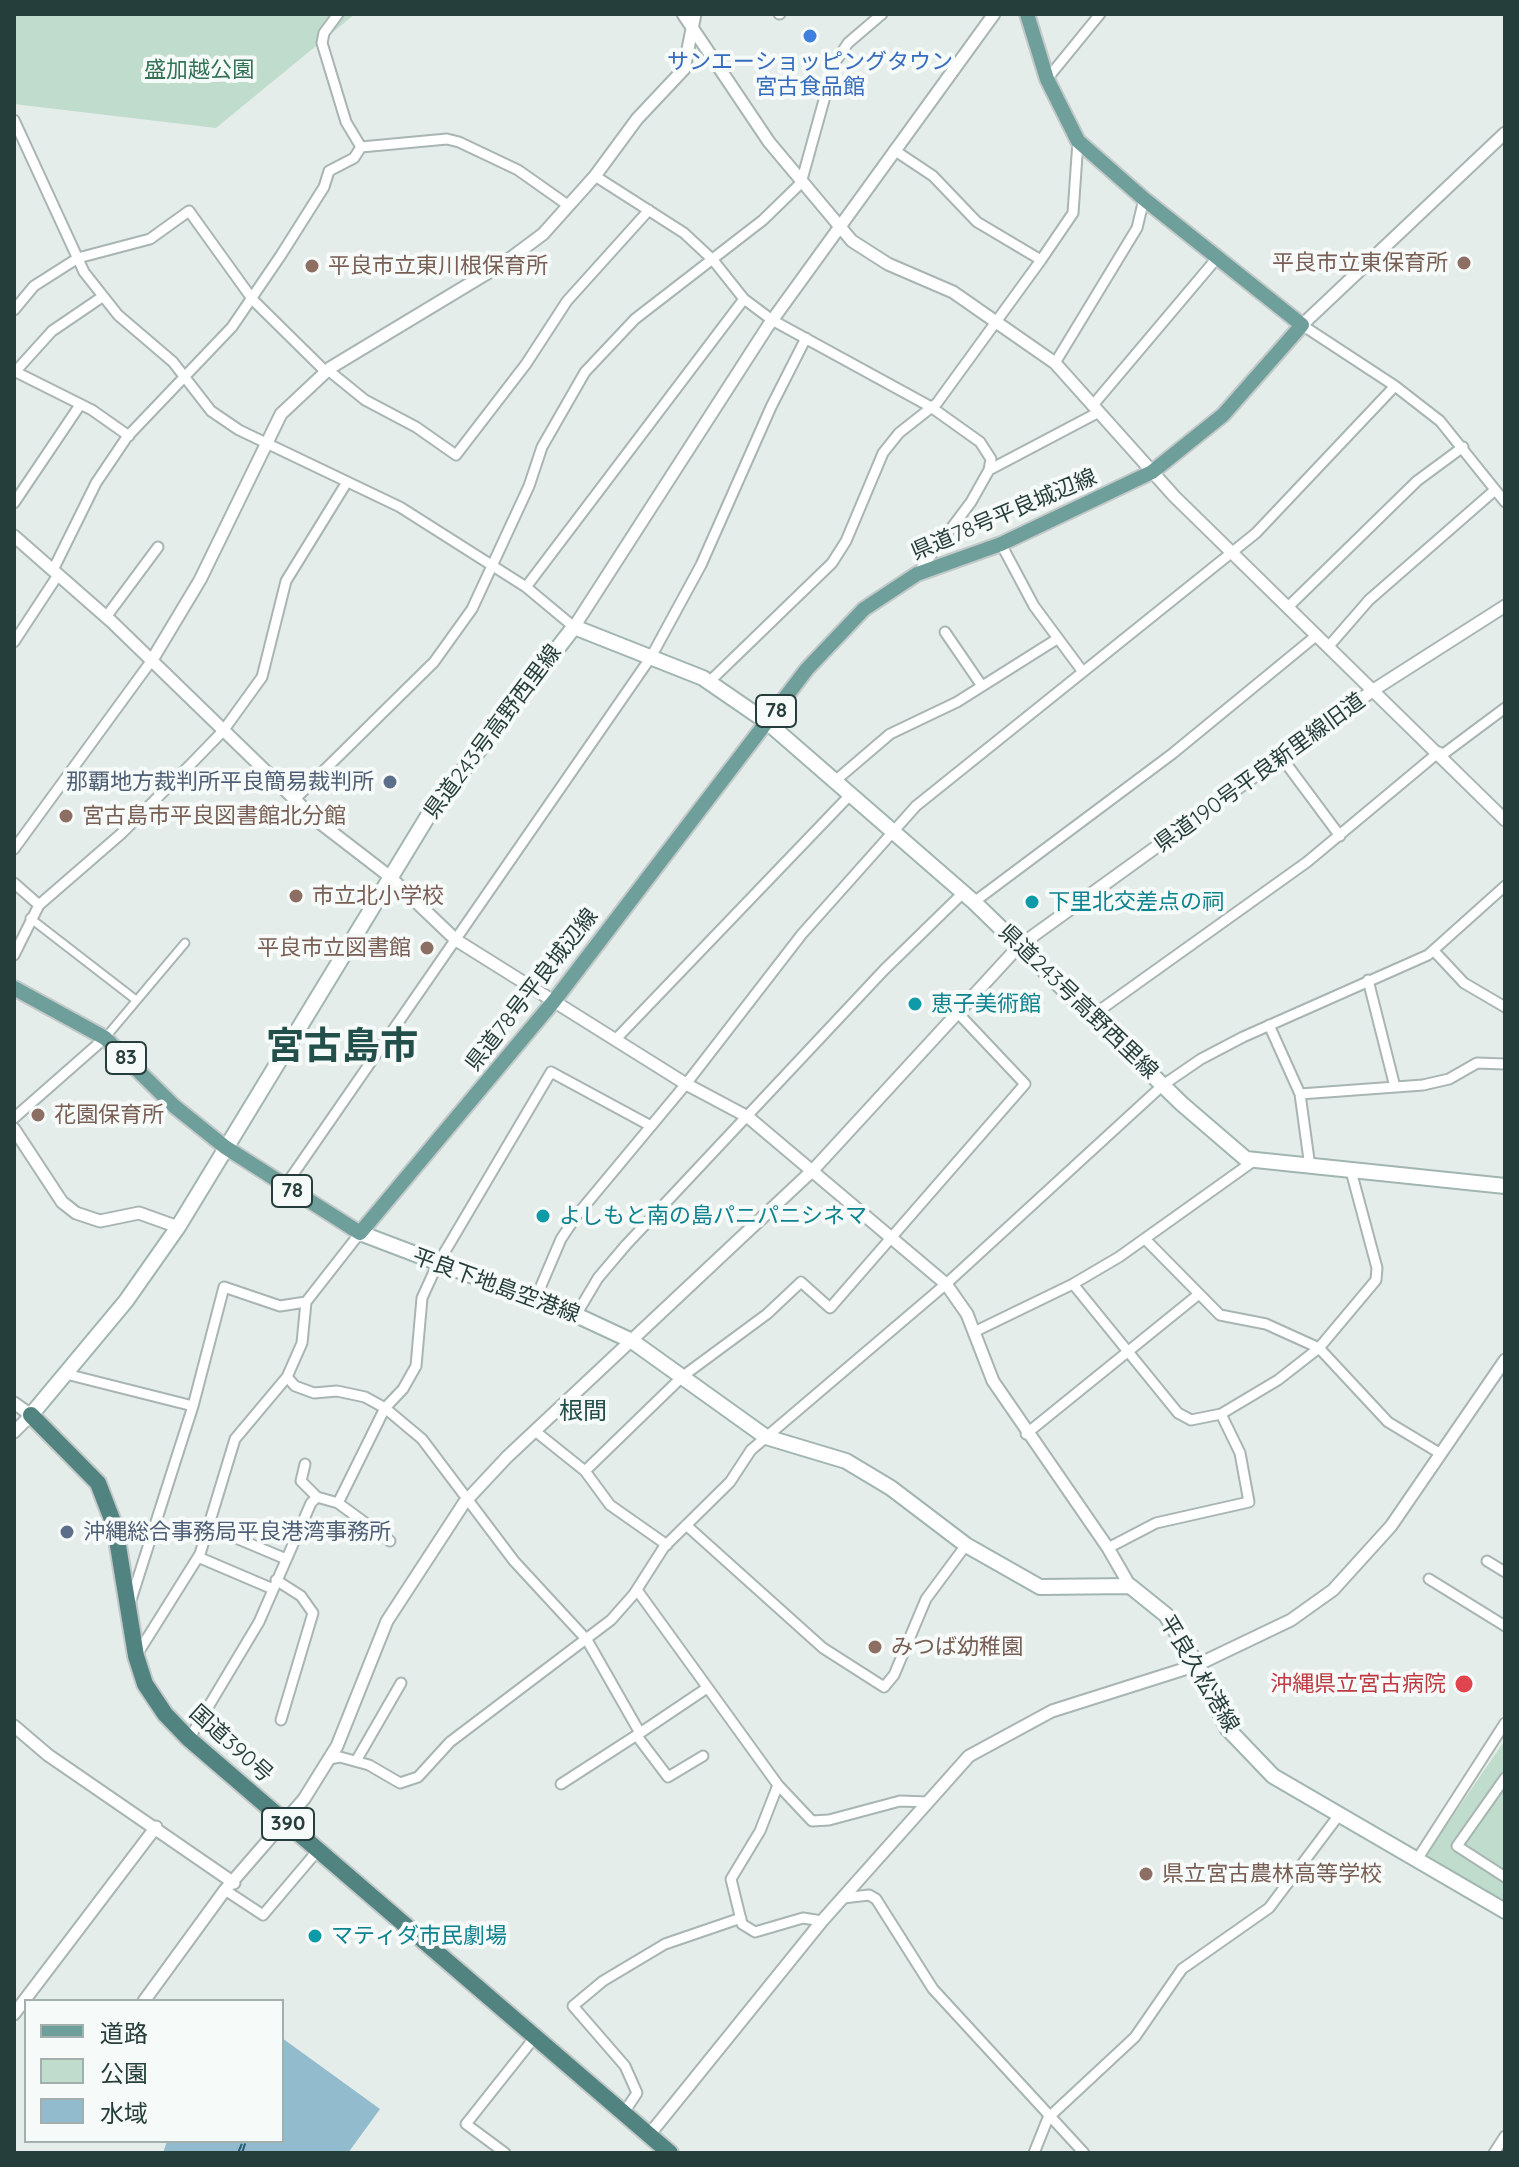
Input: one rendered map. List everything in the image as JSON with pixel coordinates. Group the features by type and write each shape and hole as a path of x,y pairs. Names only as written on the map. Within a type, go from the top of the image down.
{"highway":[{"name":"国道390号","path":"31,1415 98,1483 115,1527 136,1656 145,1684 165,1714 189,1739 670,2153"}],"main road":[{"path":"1027,14 1047,79 1078,141 1144,199 1302,325"},
{"name":"県道78号平良城辺線","path":"360,1233 554,1001 807,669 864,609 917,574 1001,544 1152,472 1223,415 1302,325"},
{"name":"県道243号高野西里線","path":"31,1415 126,1301 178,1227 428,816 574,627 709,682 767,722 968,898 1223,1142 1246,1159 1505,1186"},
{"name":"83","path":"14,988 105,1038 174,1106 225,1147"},
{"name":"78","path":"225,1147 360,1233"},
{"name":"平良下地島空港線","path":"360,1233 437,1265 576,1315 632,1341"},
{"path":"632,1341 766,1437 846,1461 891,1488 966,1545 1040,1587 1130,1586"},
{"name":"平良久松港線","path":"1130,1586 1166,1615 1197,1665 1227,1728 1273,1776 1505,1911"}],"street":[{"path":"338,14 324,33 322,43 346,122 361,147"},
{"path":"683,14 753,120 801,183 852,241 880,260 953,292 1055,363 1152,472 1505,820"},
{"path":"14,849 152,660 200,580 281,414 327,371 504,263 543,234 595,176 637,119 684,69 695,14"},
{"path":"295,799 434,662 472,609 529,486 542,447 585,372 635,319 713,260 801,183 834,64 848,43 882,14"},
{"path":"14,120 78,258 102,297 118,315 160,348 222,420 400,507 526,587 574,627 772,320 994,14"},
{"path":"1047,79 1100,14"},
{"path":"1505,133 1302,325 1395,386 1440,421 1505,502"},
{"path":"361,147 447,139 459,142 518,170 569,206"},
{"path":"709,682 832,563 846,541 883,453 899,433 931,407 1041,260 1073,213 1078,141"},
{"path":"14,642 55,572 96,483 129,436 253,300 324,187 329,171 354,158 361,147"},
{"path":"894,150 933,176 977,222 1041,260"},
{"path":"595,176 684,233 713,260 744,299 772,320 931,407 980,442 991,459 989,470 971,502 917,574"},
{"path":"1055,363 1137,228 1144,199"},
{"path":"14,310 34,286 78,258 150,239 189,211 253,300 327,371 365,400 416,427 456,455 526,364 567,301 649,210"},
{"path":"989,470 1096,408 1217,258"},
{"path":"102,297 52,331 14,372 80,405 129,436"},
{"path":"526,587 744,299"},
{"path":"285,1186 651,657 701,565 771,407 806,338"},
{"path":"535,1300 561,1239 802,934 893,830 937,787 1273,517 1395,386"},
{"path":"14,503 80,405"},
{"path":"1288,607 1417,481 1463,447"},
{"path":"14,955 39,905 122,833 223,731 262,677 286,581 347,482"},
{"path":"1329,646 1369,600 1495,490"},
{"path":"14,536 152,660 295,799 389,876 456,940 686,1084 748,1117 814,1169 946,1284 974,1332 993,1381 1026,1434 1108,1548 1130,1586"},
{"path":"1001,544 1034,606 1083,672"},
{"path":"106,617 158,547"},
{"name":"県道190号平良新里線旧道","path":"145,1999 230,1886 285,1822 329,1759 387,1621 467,1500 535,1431 814,1169 1019,946 1375,689 1505,606"},
{"path":"945,632 982,686"},
{"path":"576,1315 598,1278 626,1245 884,970 968,898 1172,754 1317,635"},
{"path":"835,781 890,734 982,686 1057,639"},
{"path":"1093,1015 1162,963 1276,886 1440,754 1505,708"},
{"path":"1282,758 1340,836"},
{"path":"616,1039 851,794"},
{"path":"14,883 39,905"},
{"path":"329,1759 340,1757 356,1761 400,1783 410,1782 466,1728 587,1640 637,1590 667,1545 730,1482 751,1450 946,1284 1163,1085 1201,1059 1269,1025 1434,951 1505,886"},
{"path":"30,918 136,1000"},
{"path":"14,1118 105,1038 185,943"},
{"path":"1434,951 1464,983 1505,1007"},
{"path":"1368,980 1395,1087"},
{"path":"585,1471 683,1376 767,1314 801,1282 830,1308 1025,1084 956,1011"},
{"path":"1269,1025 1300,1094 1310,1167"},
{"path":"1300,1094 1395,1087 1449,1079 1477,1063 1505,1064"},
{"path":"338,1503 385,1408 403,1389 416,1366 422,1298 437,1265 551,1072 649,1125"},
{"path":"14,1129 62,1202 76,1213 100,1221 139,1213 178,1227"},
{"path":"974,1332 1073,1284 1145,1239 1255,1160"},
{"path":"1073,1284 1184,1418 1221,1414 1278,1380 1319,1348 1376,1280 1377,1268 1351,1171"},
{"path":"136,1656 198,1557 210,1527 235,1439 287,1377 302,1343 306,1302 360,1233"},
{"path":"1145,1239 1220,1315 1266,1324 1319,1348 1388,1422 1441,1454"},
{"path":"129,1607 193,1406 224,1287 280,1306 306,1302"},
{"path":"1026,1434 1199,1294"},
{"path":"649,2135 822,1921 969,1756 1052,1711 1197,1665 1291,1620 1333,1590 1391,1526 1505,1360"},
{"path":"66,1374 193,1406"},
{"path":"287,1377 295,1386 314,1393 337,1391 365,1397 385,1408 422,1439 514,1561 587,1640 638,1734 668,1777 703,1756"},
{"path":"14,1403 31,1415 14,1432"},
{"path":"1108,1548 1156,1523 1249,1502 1240,1453 1221,1414"},
{"path":"535,1431 585,1471 610,1505 667,1545"},
{"path":"305,1464 301,1481 317,1497 338,1503 390,1541"},
{"path":"189,1739 259,1622 311,1503 317,1497"},
{"path":"686,1525 823,1648 884,1687 894,1675 926,1599 966,1545"},
{"path":"210,1527 286,1559"},
{"path":"198,1557 301,1596 313,1613 281,1720"},
{"path":"1487,1561 1505,1572"},
{"path":"1429,1579 1505,1626"},
{"path":"637,1590 778,1785 812,1821 829,1820 900,1801 928,1802"},
{"path":"356,1761 401,1683"},
{"path":"561,1784 707,1688"},
{"path":"1418,1858 1505,1723"},
{"path":"14,1726 48,1755 156,1827 263,1915 319,1849"},
{"path":"1505,1778 1457,1846 1505,1877"},
{"path":"778,1785 760,1831 731,1879 741,1918 755,1932 803,1918 822,1921"},
{"path":"1034,2153 1048,2118 1135,2037 1182,1969 1269,1908 1339,1815"},
{"path":"25,1999 156,1827"},
{"path":"843,1898 869,1895 876,1899 933,1989 1048,2118 1084,2153"},
{"path":"623,2114 637,2093 625,2066 573,2006 603,1981 665,1944 741,1918"},
{"path":"505,2153 466,2124 535,2037"},
{"path":"1494,2153 1505,2136"}],"green space":[{"name":"盛加越公園","path":"14,14 355,14 216,128 14,104"},
{"path":"1505,1740 1505,1909 1426,1855"}],"water":[{"path":"284,2039 380,2109 348,2153 163,2153 166,2143 284,2143"}],"ferry route":[{"path":"238,2153 242,2143"},
{"path":"242,2153 245,2143"}],"place":[{"name":"サンエーショッピングタウン 宮古食品館","path":"810,36"},
{"name":"平良市立東保育所","path":"1464,263"},
{"name":"平良市立東川根保育所","path":"312,266"},
{"name":"那覇地方裁判所平良簡易裁判所","path":"390,782"},
{"name":"宮古島市平良図書館北分館","path":"66,816"},
{"name":"市立北小学校","path":"296,896"},
{"name":"下里北交差点の祠","path":"1032,902"},
{"name":"平良市立図書館","path":"427,948"},
{"name":"恵子美術館","path":"915,1004"},
{"name":"花園保育所","path":"38,1115"},
{"name":"よしもと南の島パニパニシネマ","path":"543,1216"},
{"name":"沖縄総合事務局平良港湾事務所","path":"67,1532"},
{"name":"みつば幼稚園","path":"875,1647"},
{"name":"沖縄県立宮古病院","path":"1464,1684"},
{"name":"県立宮古農林高等学校","path":"1146,1874"},
{"name":"マティダ市民劇場","path":"315,1936"}],"district":[{"name":"宮古島市","path":"342,1048"},
{"name":"根間","path":"583,1412"}]}
